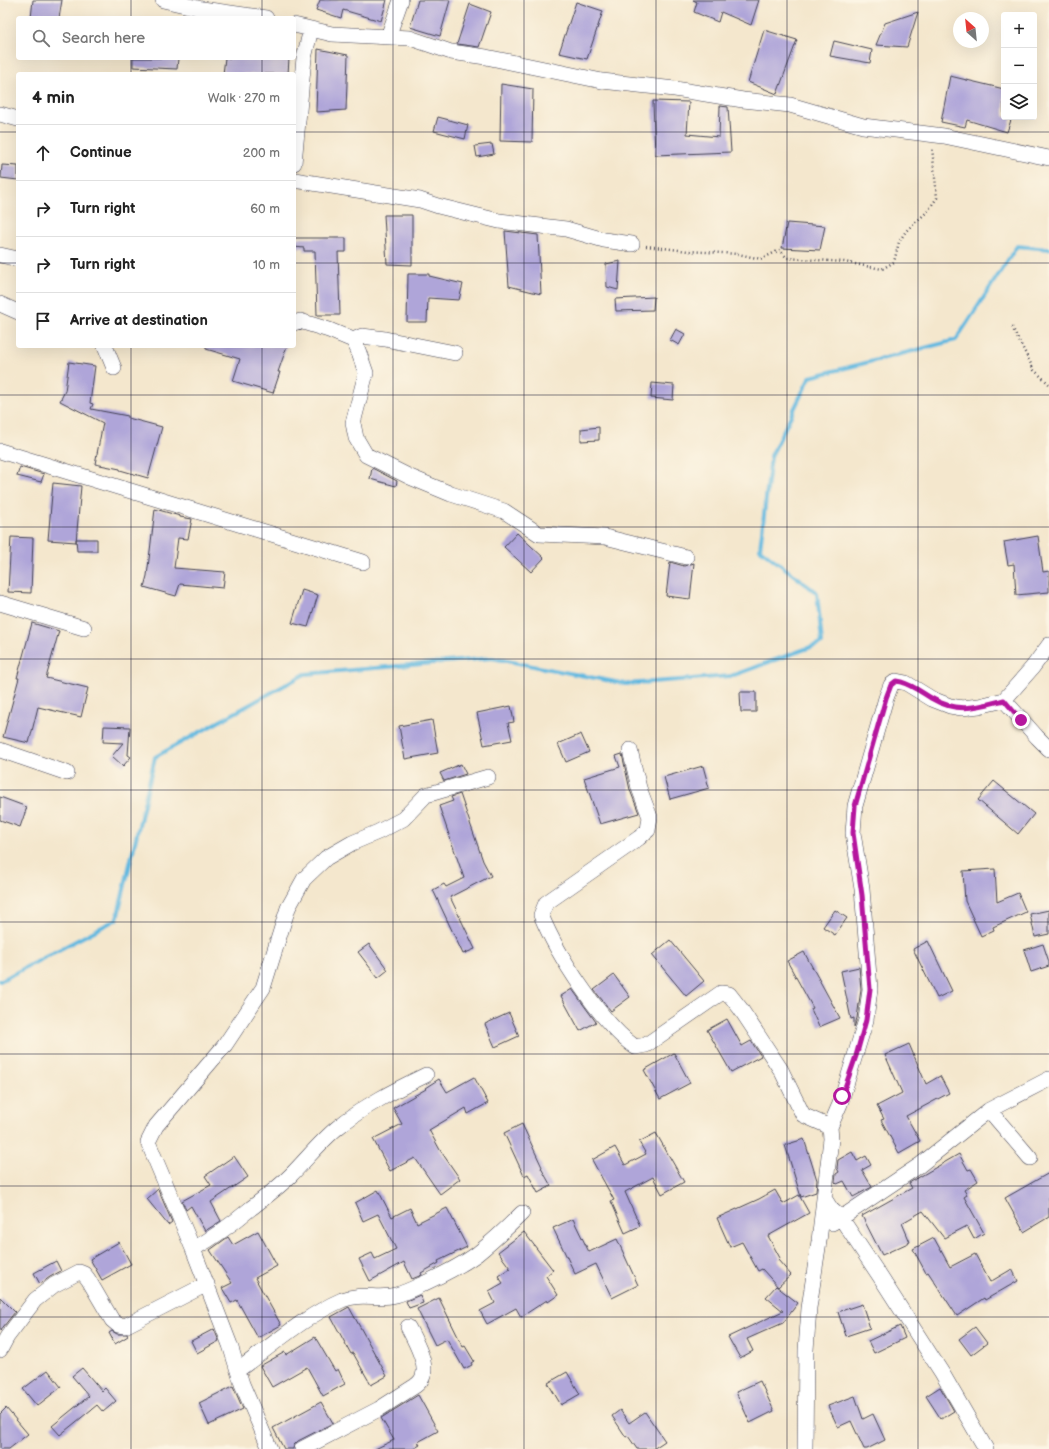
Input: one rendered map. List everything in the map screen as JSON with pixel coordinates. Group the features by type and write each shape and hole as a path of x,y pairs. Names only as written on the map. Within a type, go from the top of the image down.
{"street":[{"path":"163,0 202,9 252,16"},
{"path":"388,36 401,0"},
{"path":"296,25 332,34 410,38 451,52 486,57 602,81 790,105 863,126 931,134 1049,158"},
{"path":"296,142 304,58 311,29"},
{"path":"0,114 16,118"},
{"path":"296,180 420,200 499,222 566,229 604,240 632,244"},
{"path":"0,255 16,259"},
{"path":"0,304 16,311"},
{"path":"296,322 300,321 329,330 352,340 358,350 366,373 353,423 356,438 366,455 410,477 451,494 504,511 539,534 605,536 686,557"},
{"path":"352,340 362,336 455,353"},
{"path":"107,348 114,368"},
{"path":"0,451 364,562"},
{"path":"0,603 84,628"},
{"path":"806,1449 806,1350 809,1308 821,1225 831,1139 830,1128 840,1104 866,1020 870,982 862,889 853,835 855,803 888,691 894,682 901,682 936,701 962,708 970,708 1004,700 1049,645"},
{"path":"1004,700 1049,749"},
{"path":"0,750 66,773"},
{"path":"630,750 639,788 650,817 648,830 639,838 546,903 541,915 546,927 574,976 603,1016 627,1041 635,1046 646,1045 721,993 729,994 781,1070 803,1115 830,1128"},
{"path":"270,1449 257,1422 193,1249 148,1142 156,1126 225,1045 263,988 288,908 304,879 326,858 352,843 378,832 403,818 426,795 488,777"},
{"path":"193,1249 215,1237 278,1187 290,1176 303,1160 346,1121 372,1104 426,1075"},
{"path":"821,1225 828,1224 841,1218 920,1165 989,1110 1049,1079"},
{"path":"989,1110 1030,1158"},
{"path":"824,1198 831,1209 841,1218 881,1278 942,1373 986,1449"},
{"path":"238,1370 292,1328 327,1307 344,1300 360,1296 394,1296 407,1292 446,1273 476,1254 506,1229 522,1213"},
{"path":"0,1350 7,1337 35,1300 54,1285 79,1272 84,1274 88,1279 112,1320 118,1325 125,1326 206,1284"},
{"path":"302,1449 379,1409 415,1386 420,1381 424,1375 424,1367 418,1347 408,1327"}],"path":[{"path":"632,244 688,251 738,254 761,259 780,250 787,258 844,262 882,269 894,262 899,242 906,231 927,212 936,198 931,134"},
{"path":"1012,327 1034,370 1049,384"}],"building":[{"path":"33,0 62,0 59,16 31,16"},
{"path":"320,0 387,0 381,21 343,10 341,18 316,10"},
{"path":"418,0 450,0 440,36 410,27"},
{"path":"693,0 759,0 751,25 721,12 718,22 694,12 697,2"},
{"path":"576,2 603,11 587,59 559,53"},
{"path":"470,4 491,12 479,47 457,44"},
{"path":"918,12 907,47 876,45 885,23"},
{"path":"764,30 797,40 777,94 748,82"},
{"path":"834,41 872,50 870,63 830,56"},
{"path":"318,49 348,55 346,110 316,112"},
{"path":"133,60 178,60 177,69 133,67"},
{"path":"225,60 289,60 288,72 223,72"},
{"path":"950,76 1001,88 1001,120 1011,120 1007,132 967,120 965,127 941,122"},
{"path":"501,84 533,89 532,142 500,141"},
{"path":"653,101 689,102 687,134 719,137 720,106 728,107 731,152 655,155"},
{"path":"438,117 468,125 465,139 434,131"},
{"path":"492,144 494,154 477,157 475,146"},
{"path":"2,165 16,166 16,180 1,178"},
{"path":"384,215 412,215 412,265 387,264"},
{"path":"787,223 825,226 820,250 782,248"},
{"path":"505,231 538,235 541,294 509,286"},
{"path":"296,238 346,238 346,252 338,252 340,315 317,315 315,251 304,251 304,248 296,247"},
{"path":"620,261 618,290 607,287 606,264"},
{"path":"408,274 429,274 429,276 463,284 459,300 428,298 427,322 407,322"},
{"path":"654,297 653,310 616,311 615,299"},
{"path":"676,329 685,334 679,345 670,340"},
{"path":"286,348 273,393 233,381 240,359 206,349"},
{"path":"69,362 95,366 90,403 93,404 91,409 128,416 128,418 162,427 148,478 120,469 95,464 103,423 60,401 65,391"},
{"path":"652,383 674,385 673,400 651,398"},
{"path":"599,427 599,440 581,441 581,429"},
{"path":"20,467 44,474 41,482 17,476"},
{"path":"372,468 397,481 396,486 370,479"},
{"path":"53,483 81,486 76,542 48,540"},
{"path":"155,509 180,517 192,519 188,539 178,538 174,568 225,572 223,588 180,584 176,596 144,587 147,576"},
{"path":"517,533 544,558 531,572 504,547"},
{"path":"1038,536 1043,572 1049,571 1049,592 1016,595 1014,564 1008,565 1004,542"},
{"path":"11,537 33,538 31,593 8,592"},
{"path":"76,539 97,539 97,551 77,551"},
{"path":"670,562 684,566 694,563 690,599 666,596"},
{"path":"302,590 318,595 308,627 292,623"},
{"path":"32,623 59,631 46,678 88,688 81,717 38,707 29,743 3,737"},
{"path":"740,692 756,692 756,712 741,712"},
{"path":"511,706 514,722 508,723 512,740 484,745 477,713"},
{"path":"432,720 438,753 405,759 399,726"},
{"path":"104,726 130,727 128,755 131,757 123,766 112,756 123,743 103,742"},
{"path":"581,734 589,752 566,762 558,744"},
{"path":"622,754 630,790 639,813 600,824 584,778 620,767 616,756"},
{"path":"461,764 466,774 444,781 440,773"},
{"path":"703,766 709,788 670,799 664,777"},
{"path":"994,781 1034,814 1018,834 978,800"},
{"path":"460,794 483,861 491,876 450,897 475,949 463,954 433,890 444,884 446,887 464,878 439,806 453,801 451,797"},
{"path":"0,797 27,807 20,827 0,820"},
{"path":"995,869 997,902 1018,893 1026,912 993,927 994,930 981,936 965,901 963,871"},
{"path":"835,910 847,918 835,935 823,927"},
{"path":"1049,910 1049,934 1035,937 1030,914"},
{"path":"670,940 704,981 686,996 652,955"},
{"path":"928,941 952,991 937,998 913,949"},
{"path":"369,944 388,970 378,978 358,952"},
{"path":"1043,944 1049,966 1031,972 1024,950"},
{"path":"804,952 840,1018 819,1027 811,1009 813,1008 787,961"},
{"path":"859,967 861,989 854,1028 854,1018 851,1019 841,971"},
{"path":"614,975 630,997 611,1011 594,990"},
{"path":"572,989 596,1022 580,1031 561,996"},
{"path":"509,1013 519,1036 495,1047 485,1024"},
{"path":"727,1019 742,1046 751,1041 761,1056 731,1072 707,1030"},
{"path":"909,1044 926,1084 940,1076 949,1093 906,1116 920,1141 899,1153 881,1120 884,1119 877,1106 902,1093 885,1055"},
{"path":"674,1053 690,1083 660,1099 644,1070"},
{"path":"474,1077 488,1103 468,1114 466,1108 429,1130 440,1150 460,1179 440,1194 415,1158 390,1171 373,1139 402,1124 393,1108 426,1089 425,1088 439,1079 447,1092"},
{"path":"522,1124 542,1167 541,1168 551,1186 538,1193 528,1174 524,1176 504,1133"},
{"path":"656,1133 684,1182 662,1194 653,1177 625,1192 640,1226 625,1233 611,1201 614,1200 592,1160 615,1147 625,1165 646,1154 639,1142"},
{"path":"804,1139 817,1180 816,1192 801,1197 785,1145"},
{"path":"852,1152 857,1161 866,1156 871,1165 862,1170 872,1187 853,1197 844,1181 837,1184 835,1182 836,1174 839,1172 837,1168 838,1160"},
{"path":"959,1154 968,1170 971,1169 978,1181 964,1190 967,1195 964,1197 984,1233 974,1239 967,1226 944,1238 923,1211 902,1223 910,1242 882,1255 862,1216 912,1188 909,1183"},
{"path":"234,1156 248,1177 211,1202 221,1221 205,1231 191,1206 186,1210 182,1201 211,1185 205,1176"},
{"path":"1049,1173 1049,1217 1024,1232 1005,1198"},
{"path":"158,1189 172,1222 168,1225 147,1199"},
{"path":"378,1190 392,1217 410,1208 417,1223 447,1208 467,1247 438,1261 439,1263 421,1273 422,1275 412,1279 404,1262 370,1281 359,1259 372,1253 375,1259 396,1249 378,1214 363,1221 355,1203"},
{"path":"775,1190 783,1204 799,1195 809,1213 768,1236 780,1258 778,1260 791,1275 778,1287 762,1269 758,1271 742,1242 730,1247 717,1218"},
{"path":"573,1219 589,1252 617,1239 638,1285 612,1298 596,1264 575,1274 553,1228"},
{"path":"258,1231 277,1266 255,1278 281,1325 258,1338 237,1300 231,1303 222,1288 232,1283 210,1250 228,1237 233,1245"},
{"path":"524,1232 553,1270 546,1276 558,1295 548,1302 547,1300 521,1317 516,1308 487,1324 480,1311 495,1303 489,1291 503,1283 498,1276 510,1268 498,1252"},
{"path":"934,1238 950,1267 975,1254 990,1282 1012,1269 1018,1281 985,1300 984,1298 957,1316 928,1272 926,1273 913,1249"},
{"path":"119,1242 131,1264 102,1280 90,1259"},
{"path":"56,1261 61,1271 40,1284 34,1273"},
{"path":"776,1286 798,1303 783,1323 747,1339 753,1351 740,1358 728,1337 783,1311 766,1297"},
{"path":"420,1295 423,1303 409,1308 406,1301"},
{"path":"0,1297 15,1312 0,1331"},
{"path":"439,1298 463,1347 465,1346 474,1361 471,1363 472,1365 464,1369 447,1339 435,1345 417,1309"},
{"path":"862,1304 870,1328 846,1336 838,1312"},
{"path":"349,1307 387,1376 371,1385 353,1353 351,1354 331,1317"},
{"path":"900,1326 905,1338 874,1353 868,1341"},
{"path":"975,1327 987,1343 971,1355 959,1339"},
{"path":"214,1329 219,1341 197,1353 191,1341"},
{"path":"112,1331 117,1334 127,1334 128,1336 115,1344 109,1333"},
{"path":"315,1337 335,1371 338,1369 345,1384 323,1396 307,1367 272,1387 260,1366 285,1352 286,1355"},
{"path":"82,1368 102,1391 105,1388 116,1401 103,1412 97,1405 60,1435 52,1426 89,1396 72,1376"},
{"path":"48,1370 61,1387 37,1406 23,1389"},
{"path":"567,1372 580,1394 561,1405 548,1383"},
{"path":"760,1381 774,1411 750,1423 736,1392"},
{"path":"233,1386 243,1409 209,1425 199,1403"},
{"path":"940,1387 954,1411 941,1419 926,1396"},
{"path":"418,1395 438,1431 418,1442 420,1445 413,1449 375,1449 394,1440 381,1418"},
{"path":"855,1396 863,1419 873,1414 885,1440 867,1449 864,1449 851,1421 838,1427 828,1406"},
{"path":"321,1402 333,1423 298,1441 294,1445 293,1449 284,1449 273,1428"},
{"path":"6,1408 28,1434 9,1449 0,1449 0,1414"},
{"path":"620,1410 629,1423 645,1412 665,1441 653,1449 637,1449 628,1436 626,1437 612,1416"}],"waterway":[{"path":"0,981 117,919 155,757 305,674 492,658 626,684 731,676 822,643 817,593 760,549 771,456 810,377 956,340 1017,246 1049,249"}],"route":[{"path":"842,1096 856,1056 866,1020 870,989 859,866 853,833 855,806 888,691 891,685 896,681 906,683 940,703 962,708 970,708 1004,700 1021,720"}]}
